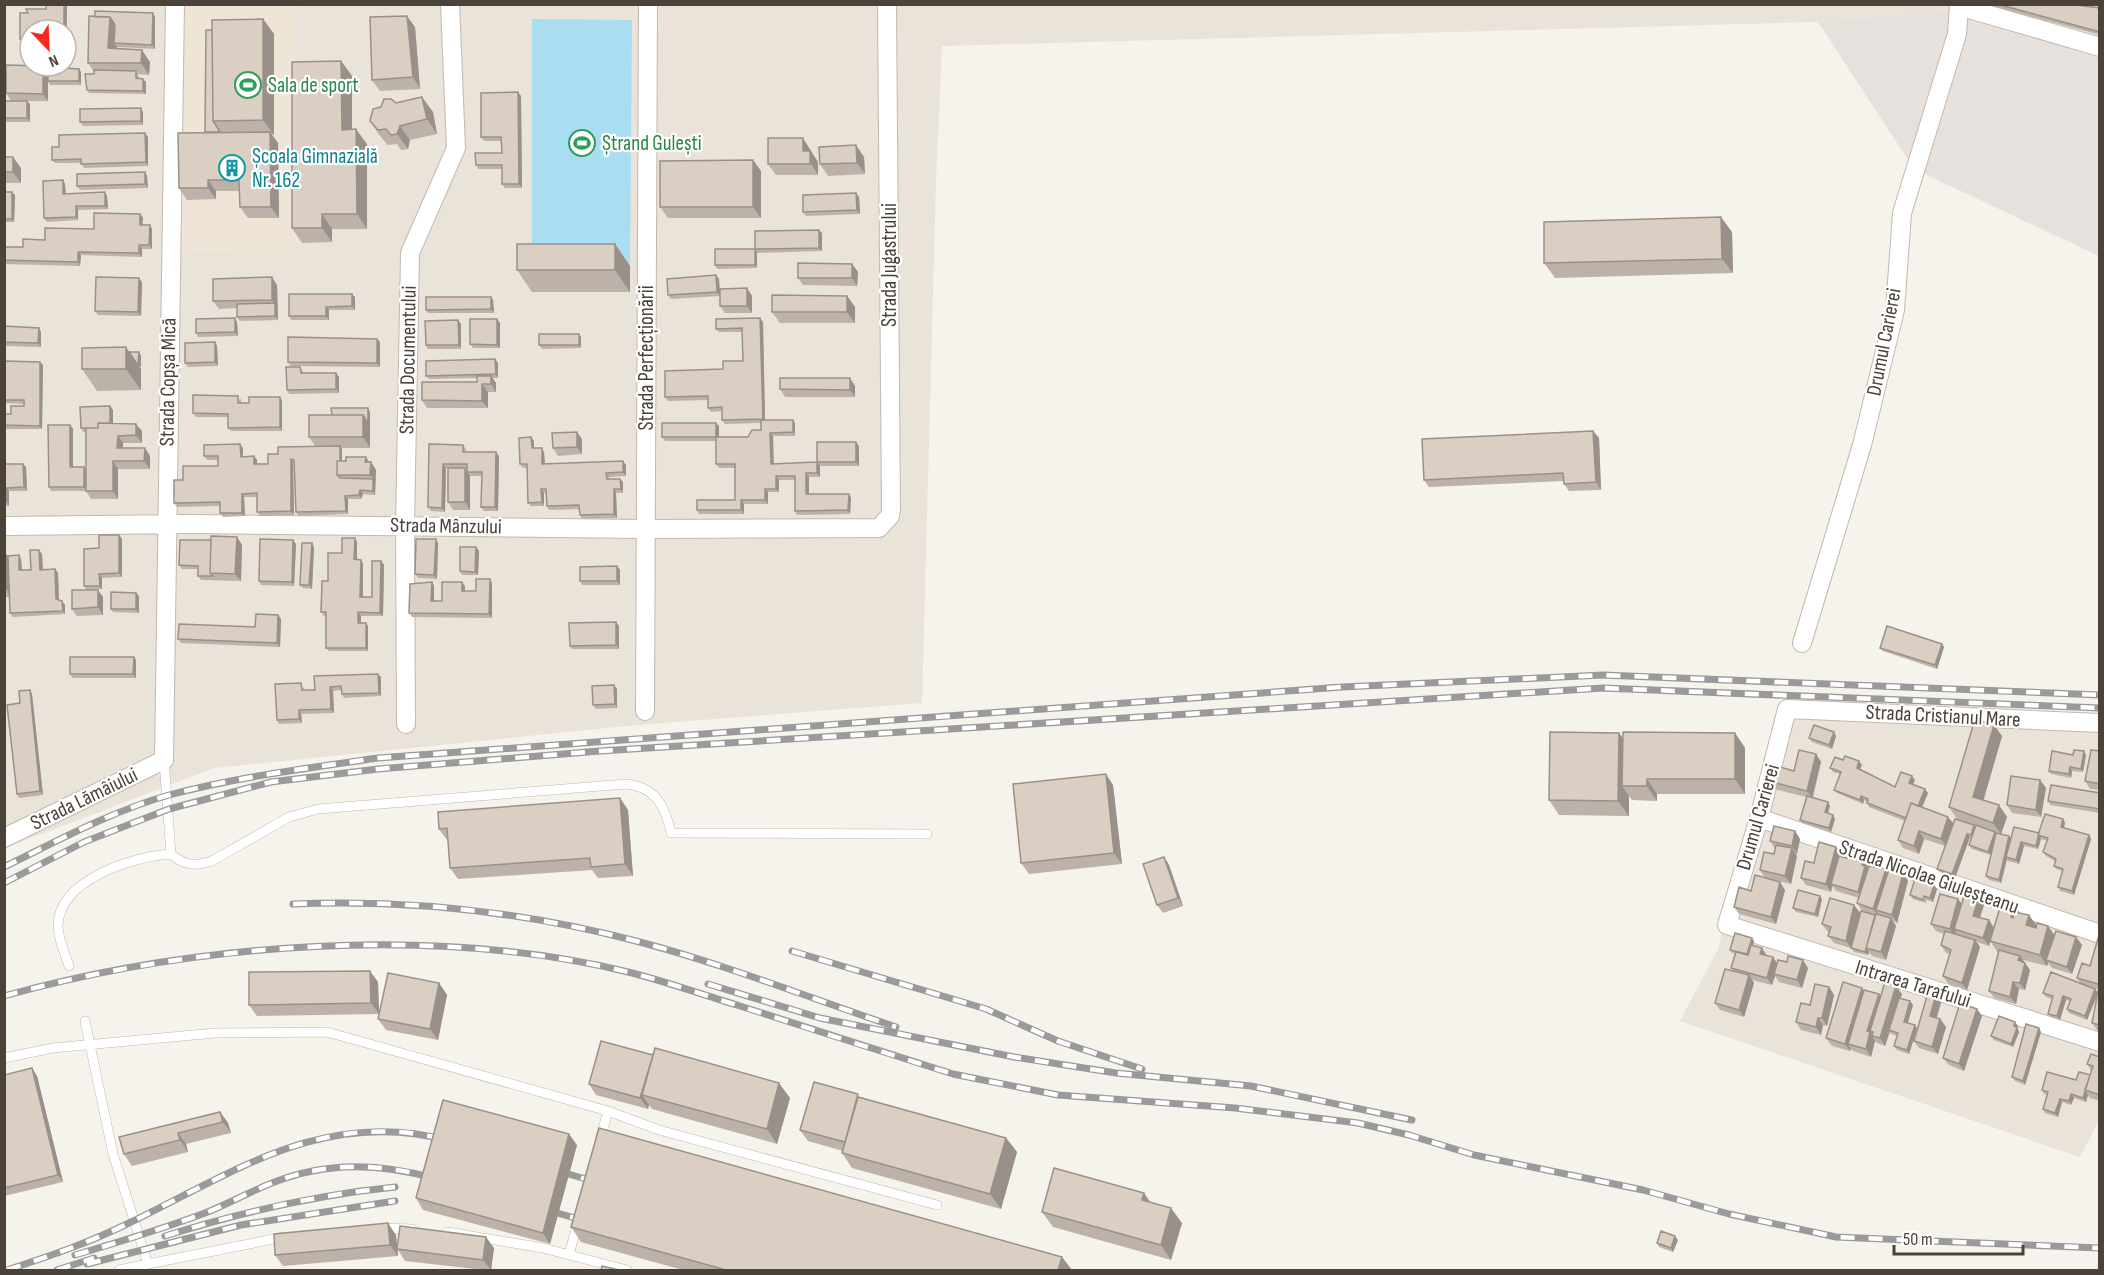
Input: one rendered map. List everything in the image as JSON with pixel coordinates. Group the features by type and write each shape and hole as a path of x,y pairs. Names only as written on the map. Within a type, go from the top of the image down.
{"street":[{"name":"Strada Copșa Mică","path":"164,760 175,4"},
{"name":"Strada Documentului","path":"406,724 405,526 410,253 456,148 450,4"},
{"name":"Strada Perfecționării","path":"645,711 648,4"},
{"name":"Strada Jugastrului","path":"885,524 891,510 887,4"},
{"path":"1959,5 2100,47"},
{"name":"Drumul Carierei","path":"1802,643 1862,445 1887,346 1895,310 1902,213 1957,34 1959,5"},
{"name":"Strada Mânzului","path":"4,526 166,524 870,530 885,524"},
{"name":"Drumul Carierei","path":"1726,925 1760,818 1787,709"},
{"name":"Strada Cristianul Mare","path":"1787,709 2100,723"},
{"name":"Strada Lămâiului","path":"4,838 164,760"},
{"name":"Strada Nicolae Giuleșteanu","path":"1760,818 2099,932"},
{"name":"Intrarea Tarafului","path":"1726,925 2100,1042"}],"lane":[{"path":"164,760 171,854"},
{"path":"69,966 58,926 60,914 72,892 85,881 152,855 171,854 187,864 199,865 225,854 289,817 338,805 626,784 647,789 655,795 662,804 671,833 927,834"},
{"path":"85,1021 92,1044 113,1155 148,1264"},
{"path":"4,1058 53,1048 215,1033 327,1032 608,1111 659,1130 937,1205"},
{"path":"598,1149 608,1111"},
{"path":"569,1254 581,1211"},
{"path":"367,1229 420,1229"},
{"path":"441,1232 569,1254 627,1270"},
{"path":"119,1270 291,1236"}],"shaded area":[{"path":"5,5 2099,5 2099,45 1993,7 1818,22 942,46 936,182 922,703 637,725 214,768 5,848"},
{"path":"297,5 297,255 178,251 182,6"},
{"path":"1993,7 2099,45 2099,256 1914,169 1818,22"},
{"path":"1778,705 2099,719 2100,1118 2080,1157 1680,1021 1718,949"}],"water":[{"name":"Ștrand Gulești","path":"532,19 632,20 630,266 532,266"}],"building":[{"path":"46,4 64,4 64,18 20,18 20,13 28,13 26,9 46,9"},
{"path":"1997,4 2068,4 2100,8 2100,32"},
{"path":"95,11 153,13 152,45 114,43 115,25 110,17 95,17"},
{"path":"89,16 110,17 108,48 142,50 141,63 88,63"},
{"path":"407,16 413,77 372,80 370,17"},
{"name":"Sala de sport","path":"263,19 263,120 213,121 212,20"},
{"path":"206,30 212,30 213,121 220,132 205,132"},
{"path":"341,61 342,130 356,129 357,214 322,214 322,228 292,228 292,62"},
{"path":"6,65 18,65 18,78 43,78 43,94 6,93"},
{"path":"79,69 79,81 48,81 48,78 78,78"},
{"path":"94,70 136,71 136,78 143,79 143,91 87,90 85,74 94,74"},
{"path":"518,92 519,184 502,184 502,165 476,165 475,153 502,153 501,137 481,137 481,93"},
{"path":"422,97 427,119 400,126 397,134 391,135 386,129 378,130 370,121 373,109 381,107 384,99 391,99 396,103"},
{"path":"4,101 27,101 27,118 4,118"},
{"path":"141,108 141,121 80,122 80,109"},
{"name":"Școala Gimnazială Nr. 162","path":"270,132 271,207 240,207 239,180 208,180 208,188 179,188 178,133"},
{"path":"145,133 146,162 81,164 81,159 52,160 52,147 59,147 59,135"},
{"path":"768,138 803,138 803,151 810,151 810,164 768,164"},
{"path":"856,145 857,163 820,164 819,147"},
{"path":"4,157 13,157 13,172 4,172"},
{"path":"753,160 753,207 660,207 660,161"},
{"path":"145,172 145,184 77,186 77,174"},
{"path":"63,180 63,194 105,192 105,206 76,206 76,217 44,218 43,181"},
{"path":"4,192 12,192 12,219 4,219"},
{"path":"856,193 857,210 803,212 803,195"},
{"path":"94,213 140,214 140,225 150,225 149,245 139,245 139,253 78,252 78,262 4,260 4,247 23,247 23,239 45,240 45,228 94,229"},
{"path":"1721,217 1722,259 1544,263 1544,222"},
{"path":"819,230 819,248 755,249 755,231"},
{"path":"517,244 615,244 615,270 517,270"},
{"path":"715,249 755,249 755,265 715,265"},
{"path":"798,263 852,264 852,278 798,278"},
{"path":"716,275 717,292 668,295 667,279"},
{"path":"96,277 139,278 138,312 95,311"},
{"path":"272,277 272,300 213,301 213,279"},
{"path":"747,288 747,306 720,306 720,289"},
{"path":"289,294 352,294 352,306 326,307 326,316 289,316"},
{"path":"772,295 847,296 847,312 772,312"},
{"path":"426,297 491,297 491,309 426,310"},
{"path":"275,303 275,316 237,317 237,304"},
{"path":"235,318 235,332 196,333 196,319"},
{"path":"760,318 763,419 722,420 722,407 708,408 708,396 665,397 665,371 723,369 723,361 743,361 742,328 716,329 716,319"},
{"path":"470,319 497,319 497,345 470,344"},
{"path":"458,320 459,345 426,345 425,321"},
{"path":"4,326 39,328 38,343 4,342"},
{"path":"539,334 579,334 579,345 539,345"},
{"path":"288,337 377,339 377,363 288,362"},
{"path":"215,342 215,362 185,363 185,343"},
{"path":"126,347 126,369 82,369 82,348"},
{"path":"129,352 139,352 138,364 137,364"},
{"path":"495,359 496,374 426,376 426,361"},
{"path":"4,361 40,362 40,426 4,425 4,414 11,414 11,406 24,406 24,400 4,400"},
{"path":"286,367 300,367 301,373 336,373 336,389 287,390"},
{"path":"477,376 491,376 491,384 482,384 482,401 422,400 422,382 477,382"},
{"path":"780,378 850,378 850,390 780,389"},
{"path":"193,395 238,396 238,403 249,403 249,397 280,397 280,427 228,428 228,414 193,413"},
{"path":"110,406 110,423 98,423 98,428 81,428 80,407"},
{"path":"331,408 368,408 368,423 363,415 332,415"},
{"path":"309,415 363,415 363,437 309,437"},
{"path":"761,420 793,420 793,432 770,433 771,464 817,462 817,473 806,473 806,494 849,494 848,510 795,511 795,476 776,476 776,489 765,489 765,500 741,500 741,510 697,510 697,500 735,500 735,464 716,464 716,437 748,437 752,430 761,430"},
{"path":"98,423 136,424 136,435 118,436 117,448 145,448 144,461 113,461 113,491 86,491 86,428 98,428"},
{"path":"662,423 716,423 716,437 662,437"},
{"path":"48,425 70,425 70,467 84,467 84,487 49,487"},
{"path":"1593,431 1596,482 1564,484 1563,473 1424,480 1422,439"},
{"path":"577,432 577,447 553,448 552,433"},
{"path":"531,437 532,448 542,448 542,464 623,461 623,472 606,473 607,479 620,479 621,489 614,489 614,514 580,515 579,505 547,506 546,489 541,489 542,502 528,503 527,464 520,464 519,438"},
{"path":"817,442 856,442 856,462 817,462"},
{"path":"240,444 241,457 254,456 254,464 268,464 268,454 278,454 278,447 340,446 337,475 340,478 373,479 373,491 360,490 359,495 345,496 346,511 296,512 294,460 291,459 291,511 257,512 257,493 242,494 242,513 220,513 220,502 174,503 174,480 183,480 183,466 218,466 218,456 204,456 204,445"},
{"path":"429,444 463,445 463,452 496,452 495,507 481,507 482,472 467,472 467,464 443,464 442,508 428,507"},
{"path":"346,457 366,457 365,462 371,462 370,475 337,475 337,461 346,461"},
{"path":"4,464 23,464 24,487 6,488 7,502 4,502"},
{"path":"448,468 465,468 465,502 448,502"},
{"path":"99,535 119,535 119,573 99,574 100,586 84,586 84,549 99,548"},
{"path":"211,536 237,537 235,574 210,573"},
{"path":"342,538 355,538 354,559 361,560 360,597 372,597 372,561 381,561 380,613 358,612 358,623 366,623 366,648 326,648 326,612 321,612 322,581 328,581 328,553 342,553"},
{"path":"260,539 293,540 292,582 259,581"},
{"path":"416,539 436,539 434,575 415,574"},
{"path":"180,540 211,540 210,573 213,576 198,576 198,566 179,565"},
{"path":"302,543 312,543 309,585 300,585"},
{"path":"460,547 476,547 475,572 460,571"},
{"path":"30,550 39,550 40,570 55,569 56,599 62,601 63,611 10,613 8,556 19,555 19,570 31,570"},
{"path":"4,552 6,589 4,589"},
{"path":"617,566 617,581 580,581 580,567"},
{"path":"476,579 490,579 489,614 409,613 410,584 432,582 431,601 442,601 442,582 462,582 462,591 476,591"},
{"path":"72,590 98,590 98,607 72,609"},
{"path":"111,592 136,593 136,609 111,609"},
{"path":"256,614 278,615 277,643 178,639 179,624 255,627"},
{"path":"616,622 616,645 570,646 569,623"},
{"path":"1887,626 1942,644 1935,665 1880,648"},
{"path":"70,657 134,657 133,674 70,674"},
{"path":"378,674 379,693 342,694 341,686 330,687 331,709 299,710 299,719 277,720 275,684 301,683 302,690 315,690 314,676"},
{"path":"614,685 615,704 593,705 592,686"},
{"path":"30,690 40,791 17,794 7,705 20,703 19,691"},
{"path":"1975,719 1994,725 1973,797 1999,805 1993,823 1949,807"},
{"path":"1814,725 1834,732 1829,745 1809,738"},
{"path":"1550,732 1619,733 1618,801 1549,800"},
{"path":"1623,732 1735,733 1735,779 1647,779 1647,786 1622,786"},
{"path":"1799,750 1816,754 1807,791 1765,780 1769,764 1794,771"},
{"path":"2074,750 2084,751 2081,769 2070,767 2069,774 2049,771 2052,751 2073,755"},
{"path":"2091,750 2100,751 2100,784 2085,781"},
{"path":"1845,756 1859,761 1857,768 1895,787 1901,772 1912,776 1909,783 1925,789 1918,806 1911,803 1906,818 1867,803 1868,799 1861,796 1860,800 1834,790 1841,772 1830,768 1835,757 1843,760"},
{"path":"1106,774 1114,853 1021,863 1013,784"},
{"path":"2011,776 2040,780 2036,810 2007,805"},
{"path":"2051,785 2100,793 2100,809 2048,801"},
{"path":"1807,796 1828,802 1825,812 1833,815 1829,828 1800,820"},
{"path":"620,798 625,864 591,867 590,858 450,868 447,828 439,829 438,812"},
{"path":"1911,803 1948,817 1941,839 1919,831 1914,846 1898,840"},
{"path":"2045,814 2063,819 2061,827 2089,835 2072,891 2058,887 2063,869 2054,866 2056,859 2043,852 2048,838 2038,835"},
{"path":"1955,819 1974,825 1971,835 1967,834 1952,874 1937,869"},
{"path":"1976,825 1995,832 1988,852 1969,845"},
{"path":"1774,826 1795,831 1792,846 1770,841"},
{"path":"2014,827 2039,833 2036,846 2021,842 2016,860 2006,857"},
{"path":"1996,833 2009,836 1999,880 1986,876"},
{"path":"1819,842 1836,847 1826,884 1801,878 1805,861 1814,863"},
{"path":"1776,845 1792,848 1785,876 1760,870 1764,852 1774,854"},
{"path":"1848,854 1864,859 1862,865 1865,866 1858,892 1831,884 1839,856 1847,858"},
{"path":"1164,857 1178,898 1157,905 1143,864"},
{"path":"1869,866 1886,869 1873,909 1857,903"},
{"path":"1889,869 1903,874 1892,915 1876,910"},
{"path":"1755,875 1780,882 1771,917 1734,907 1739,887 1751,891"},
{"path":"1915,879 1934,885 1930,898 1924,896 1923,900 1910,895"},
{"path":"1798,890 1820,896 1815,914 1793,908"},
{"path":"1965,893 1979,897 1973,916 1989,920 1983,938 1954,929"},
{"path":"1940,894 1958,899 1950,929 1931,924"},
{"path":"1830,898 1854,905 1846,941 1828,936 1831,927 1822,924"},
{"path":"2002,901 2014,905 2011,917 2013,918 2015,912 2029,915 2026,925 2036,928 2037,923 2048,926 2040,955 1990,941"},
{"path":"1861,911 1875,915 1865,952 1851,948"},
{"path":"1876,914 1891,918 1881,952 1866,948"},
{"path":"1945,931 1975,940 1962,983 1943,976 1951,950 1941,945"},
{"path":"2056,931 2076,937 2067,967 2046,960"},
{"path":"1735,933 1752,938 1747,954 1730,950"},
{"path":"2099,935 2100,980 2098,984 2077,978 2082,963 2090,966"},
{"path":"1751,945 1762,948 1760,954 1773,957 1767,978 1731,968 1736,952 1748,955"},
{"path":"1999,950 2020,956 2018,960 2025,963 2020,983 2013,982 2010,997 1989,991"},
{"path":"1788,956 1803,960 1797,980 1774,974 1778,960 1787,962"},
{"path":"1725,969 1749,975 1739,1010 1715,1003"},
{"path":"370,971 371,1003 249,1005 249,972"},
{"path":"2051,972 2095,989 2085,1016 2067,1009 2071,999 2063,996 2057,1016 2048,1014 2053,996 2043,993"},
{"path":"388,973 439,983 430,1029 378,1019"},
{"path":"1843,982 1862,988 1845,1044 1826,1038"},
{"path":"1885,982 1896,986 1880,1038 1872,1036 1873,1032 1870,1031"},
{"path":"1815,984 1829,987 1822,1018 1818,1018 1816,1027 1796,1022 1801,1003 1810,1005"},
{"path":"1929,989 1937,991 1930,1016 1940,1019 1932,1047 1914,1041"},
{"path":"1864,990 1879,994 1867,1031 1870,1032 1866,1049 1848,1044"},
{"path":"2098,991 2100,992 2100,1025 2092,1023"},
{"path":"1899,998 1910,1001 1904,1022 1915,1025 1907,1050 1894,1046 1898,1033 1889,1030"},
{"path":"1960,1003 1977,1009 1959,1064 1943,1058"},
{"path":"1999,1016 2015,1022 2014,1026 2017,1028 2011,1044 1991,1036"},
{"path":"2026,1024 2039,1028 2023,1081 2012,1077"},
{"path":"601,1041 653,1055 640,1098 589,1084"},
{"path":"655,1048 779,1083 767,1129 642,1095"},
{"path":"2091,1054 2100,1057 2100,1095 2085,1090 2093,1066 2087,1064"},
{"path":"32,1068 58,1175 4,1188 4,1075"},
{"path":"2047,1072 2076,1080 2079,1072 2090,1075 2083,1098 2071,1094 2069,1101 2060,1099 2055,1113 2043,1109 2048,1092 2042,1090"},
{"path":"814,1082 858,1094 845,1142 800,1130"},
{"path":"858,1097 1006,1138 990,1194 842,1153"},
{"path":"443,1100 569,1134 543,1233 416,1198"},
{"path":"220,1112 223,1122 178,1133 180,1140 124,1154 119,1137"},
{"path":"599,1128 1062,1257 1058,1270 726,1270 571,1227"},
{"path":"1054,1168 1144,1193 1142,1200 1171,1208 1161,1245 1042,1212"},
{"path":"388,1223 390,1245 275,1255 274,1234"},
{"path":"400,1226 486,1237 483,1260 397,1249"},
{"path":"1661,1231 1675,1236 1671,1248 1657,1243"},
{"path":"602,1266 619,1270 601,1270"}],"railway":[{"path":"4,867 106,818 169,795 247,778 378,758 1342,687 1603,675 2100,695"},
{"path":"4,883 84,842 169,809 271,782 378,769 600,751 1603,688 2100,708"},
{"path":"293,904 423,906 551,922 636,941 702,960 896,1027"},
{"path":"4,996 155,963 315,946 396,945 476,948 553,957 656,980 953,1074 1058,1095 1235,1108 1358,1123 1409,1135 1474,1155 1643,1190 1729,1214 1836,1237 2100,1248"},
{"path":"792,951 986,1009 1058,1041 1142,1069"},
{"path":"708,984 820,1018 1014,1057 1116,1073 1251,1086 1412,1120"},
{"path":"7,1270 101,1236 246,1165 323,1138 363,1132 405,1133 450,1141"},
{"path":"75,1255 189,1219 272,1183 313,1171 375,1167 437,1179"},
{"path":"554,1170 600,1183"},
{"path":"165,1236 222,1219 279,1206 395,1187"},
{"path":"87,1264 241,1225 395,1201"},
{"path":"543,1209 589,1222"},
{"path":"57,1270 94,1258"}],"place":[{"name":"Sala de sport","path":"248,85"},
{"name":"Ștrand Gulești","path":"582,143"},
{"name":"Școala Gimnazială Nr. 162","path":"232,168"}]}
